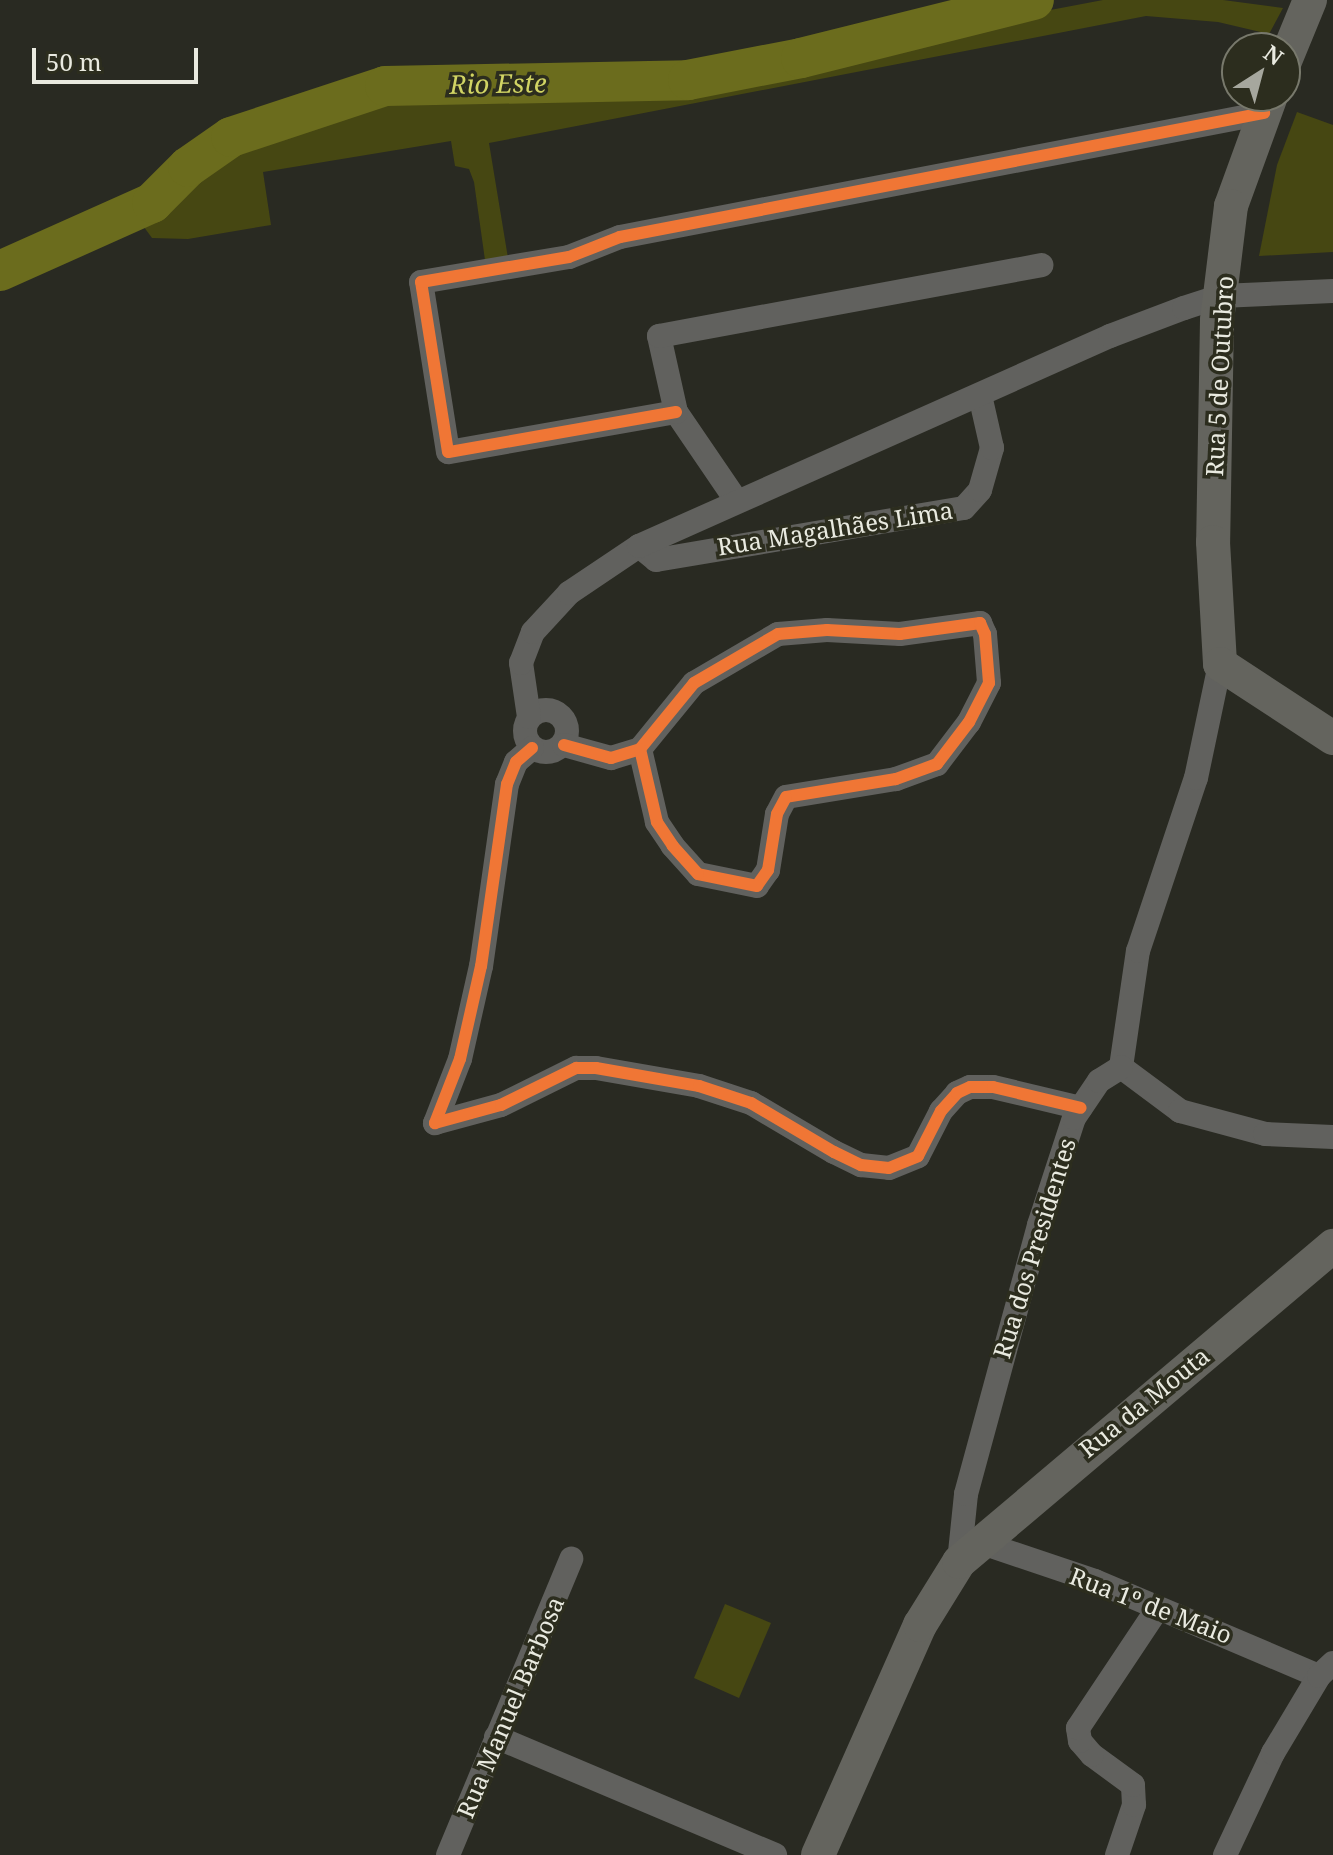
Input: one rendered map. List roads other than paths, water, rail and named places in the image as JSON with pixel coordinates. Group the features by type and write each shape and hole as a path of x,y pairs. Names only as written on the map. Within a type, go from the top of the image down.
{"main road":[{"path":"1297,32 1310,0"},
{"name":"Rua 5 de Outubro","path":"1220,664 1213,528 1216,346 1231,206 1265,112"},
{"path":"1220,664 1333,738"},
{"name":"Rua da Mouta","path":"818,1855 920,1625 967,1544 1333,1246"}],"street":[{"path":"676,412 448,452 421,282 569,257 620,237 1233,112"},
{"path":"736,500 676,412 659,336 1041,265"},
{"name":"Rua Magalhães Lima","path":"529,717 521,663 533,632 569,593 639,546 736,500 1110,336 1221,296 1333,291"},
{"name":"Rua Magalhães Lima","path":"639,546 656,560 964,508 980,490 992,448 980,395"},
{"path":"564,745 568,728 560,713 544,709 529,717 524,733 532,748 548,753 564,745 611,758 640,749 694,683 778,634 827,630 900,634 980,623 985,634 989,683 969,722 937,764 896,779 786,797 777,814 768,870 757,886 698,874 673,846 657,822 640,749"},
{"path":"1220,664 1196,778 1138,951 1121,1067 1180,1111 1265,1134 1330,1139"},
{"path":"532,748 516,762 507,784 481,966 460,1059 435,1123 444,1125 501,1105 576,1068 596,1068 699,1086 751,1103 847,1159 889,1168 918,1156 941,1111 957,1093 970,1087 993,1087 1081,1108"},
{"name":"Rua dos Presidentes","path":"967,1544 995,1378 1039,1225 1081,1108 1099,1081 1121,1067"},
{"name":"Rua 1º de Maio","path":"967,1544 1158,1608 1326,1670"},
{"name":"Rua Manuel Barbosa","path":"448,1855 571,1559"},
{"path":"1117,1855 1134,1805 1133,1785 1092,1755 1080,1741 1078,1728 1158,1608"},
{"path":"1225,1855 1273,1753 1326,1670"},
{"path":"496,1737 775,1855"}],"waterway":[{"name":"Rio Este","path":"0,271 152,203 188,167 231,137 385,86 688,80 801,58 1034,0"}]}
